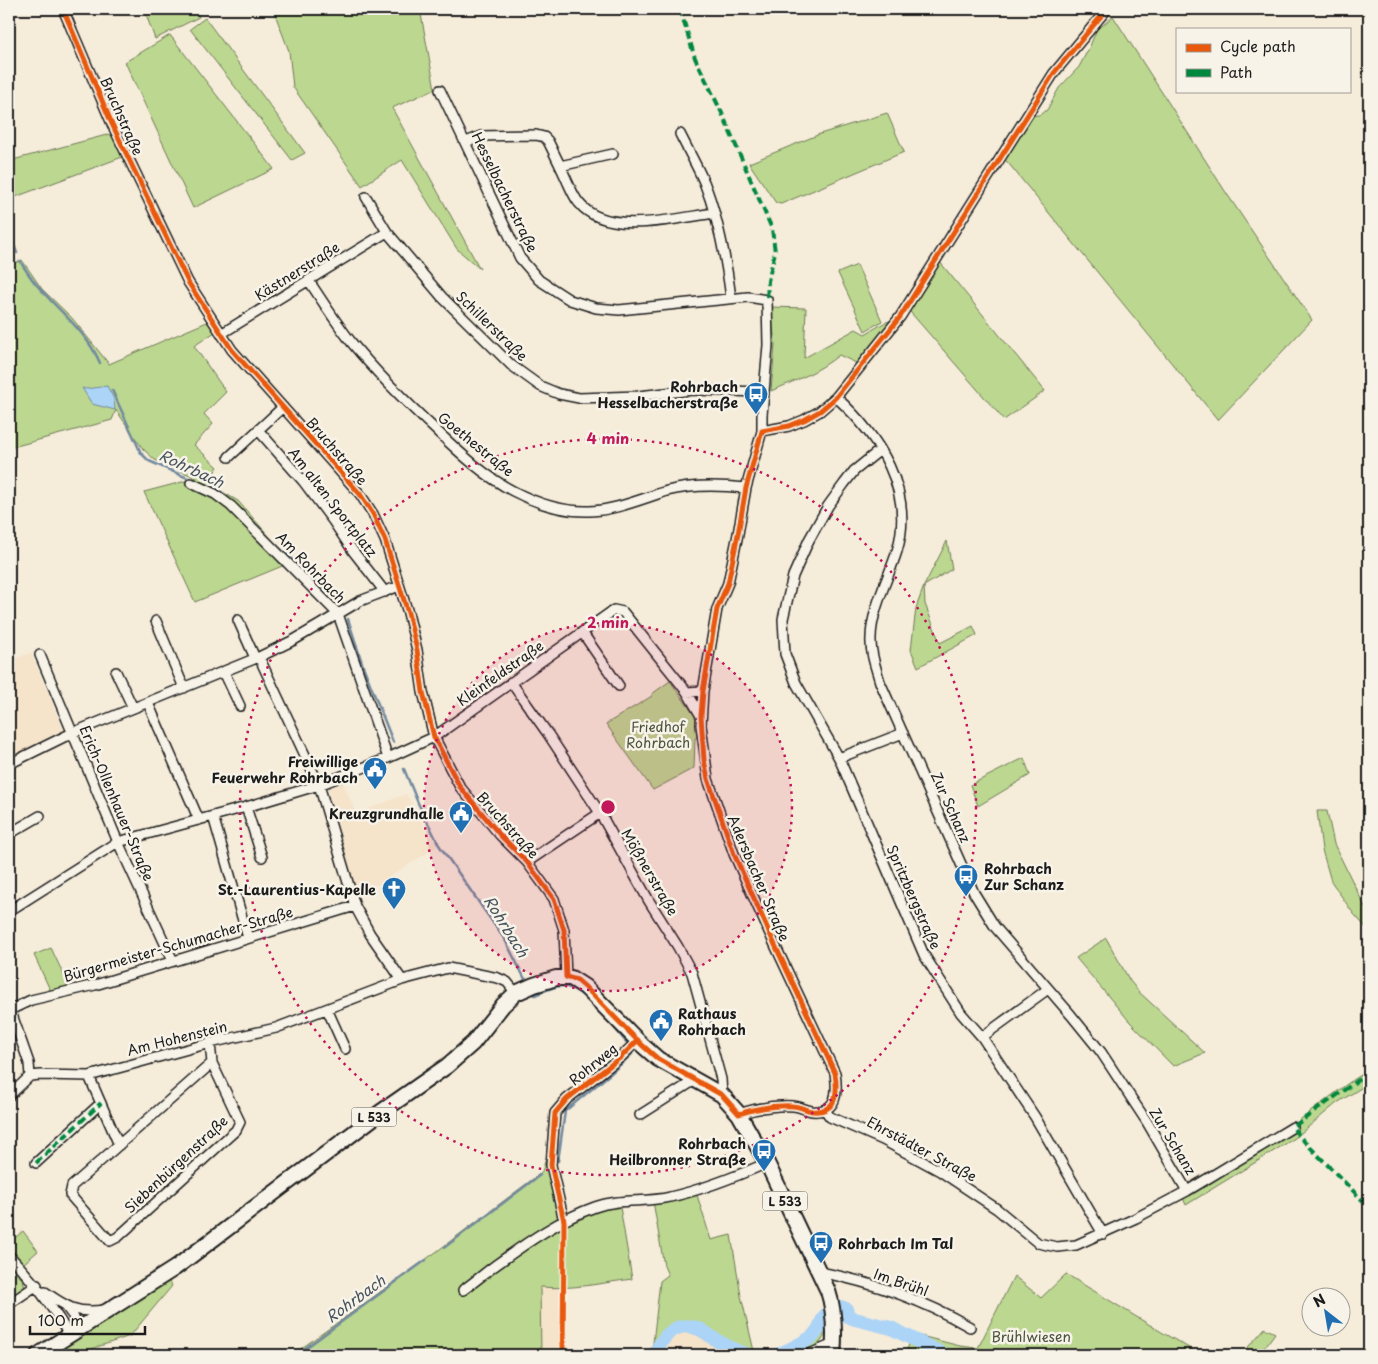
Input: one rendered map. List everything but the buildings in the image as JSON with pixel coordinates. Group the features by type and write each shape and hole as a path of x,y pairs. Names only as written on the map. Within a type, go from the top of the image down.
{"main road":[{"name":"L 533","path":"38,1355 168,1272 381,1112 459,1056 503,1005 525,989 556,978 566,977 577,980 585,987 658,1059 722,1095 739,1114 767,1163 828,1291 835,1324 833,1350"}],"street":[{"name":"Bruchstraße","path":"63,9 112,124 188,282 221,334 248,369 360,494 372,514 385,540 408,613 417,650 423,692 434,737 460,787 500,835 527,862 554,899 565,938 566,977"},
{"path":"762,432 789,426 804,420 820,411 836,397 900,318 1054,73 1107,9"},
{"name":"Hesselbacherstraße","path":"440,90 520,258 539,280 570,300 596,308 619,310 731,298 748,297 767,300"},
{"path":"680,134 704,182 714,213 724,250 731,298"},
{"path":"466,142 481,136 536,135 544,137 548,141 578,202 590,214 604,220 620,223 638,223 714,213"},
{"path":"560,166 613,154"},
{"name":"Schillerstraße","path":"366,197 387,232 442,297 510,365 540,386 559,394 579,398 638,396 693,390 764,392"},
{"name":"Kästnerstraße","path":"221,334 387,232"},
{"name":"Goethestraße","path":"309,281 353,344 410,405 459,452 499,483 513,491 538,502 565,510 590,511 620,506 669,490 714,485 746,488"},
{"name":"Adersbacher Straße","path":"767,300 768,345 762,432 746,488 728,583 717,610 703,691 701,716 704,760 708,779 734,854 775,946 836,1073 837,1090 834,1102 825,1110"},
{"name":"Zur Schanz","path":"836,397 867,429 891,468 901,497 902,529 897,550 872,624 870,638 873,658 880,682 974,893 996,927 1072,1015 1101,1052 1147,1122 1187,1190"},
{"path":"228,457 283,407"},
{"name":"Am alten Sportplatz","path":"258,431 309,489 352,551 385,592"},
{"name":"Spritzbergstraße","path":"880,450 854,471 814,530 793,576 783,619 785,654 796,683 839,758 924,955 961,1013 982,1037 1035,1117 1103,1234"},
{"name":"Am Rohrbach","path":"192,483 215,494 231,506 338,614 388,758"},
{"path":"9,764 72,733 257,658 294,640 360,601 399,586"},
{"name":"Kleinfeldstraße","path":"9,911 118,842 246,808 319,785 388,758 434,737 614,610 623,612 687,692 701,716"},
{"path":"238,620 319,785 355,906 370,934 402,980"},
{"path":"156,621 184,688"},
{"path":"582,632 619,686"},
{"name":"Erich-Ollenhauer-Straße","path":"40,655 118,842 173,961"},
{"path":"116,672 133,708"},
{"path":"224,672 240,706"},
{"name":"Mößnerstraße","path":"511,682 600,813 692,973 721,1079 722,1095"},
{"path":"687,692 703,691"},
{"path":"148,703 199,820"},
{"path":"839,758 903,733"},
{"path":"246,808 262,857"},
{"name":"Bruchstraße","path":"527,862 600,813"},
{"path":"9,834 40,816"},
{"path":"213,816 248,938"},
{"name":"Bürgermeister-Schumacher-Straße","path":"9,1007 95,985 355,906"},
{"name":"Am Hohenstein","path":"30,1076 89,1076 210,1043 276,1028 402,980 448,968 498,978 525,989"},
{"path":"982,1037 1048,989"},
{"path":"9,1007 29,1063 30,1076 9,1096"},
{"path":"327,1009 345,1049"},
{"name":"Rohrweg","path":"564,1222 551,1165 555,1113 567,1099 621,1057 638,1040"},
{"name":"Siebenbürgenstraße","path":"119,1145 72,1186 70,1195 110,1241 118,1237 236,1130 240,1122 212,1063 210,1043"},
{"path":"89,1076 119,1145 212,1063"},
{"path":"640,1116 695,1080"},
{"path":"36,1163 101,1103"},
{"path":"739,1114 777,1106 796,1106 810,1111 825,1110"},
{"name":"Ehrstädter Straße","path":"825,1110 830,1118 882,1140 940,1171 997,1209 1038,1243 1057,1247 1076,1245 1103,1234 1187,1190 1294,1127"},
{"path":"464,1290 498,1263 574,1215 598,1206 669,1198 740,1175 767,1163"},
{"path":"9,1255 37,1285 74,1332"},
{"name":"Im Brühl","path":"820,1272 842,1276 919,1302 944,1312 970,1327"},
{"path":"9,1304 37,1285"},
{"path":"37,1285 66,1307 73,1316 74,1332"},
{"path":"66,1307 92,1312 111,1309"},
{"path":"807,1355 833,1350"}],"shaded area":[{"path":"31,653 64,732 12,757 9,751 9,661"},
{"path":"343,783 356,814 406,794 425,828 438,846 357,897 328,788"},
{"path":"540,1287 559,1288 562,1355 541,1355"},
{"path":"684,1329 695,1333 730,1355 660,1355 668,1338"}],"green space":[{"path":"144,9 197,9 199,17 155,39"},
{"path":"273,9 420,9 435,89 392,108 480,269 457,249 402,160 362,186 293,87 289,51"},
{"path":"1113,16 1225,191 1312,320 1218,420 1000,155 1025,116 1039,115 1047,110 1059,88 1079,67 1098,26 1102,26"},
{"path":"205,18 305,153 292,160 190,29"},
{"path":"170,35 274,169 193,208 125,62"},
{"path":"887,113 904,152 781,204 776,203 749,163 820,134"},
{"path":"114,133 125,156 10,199 9,161"},
{"path":"935,256 1045,391 1004,420 905,306"},
{"path":"22,260 42,289 72,318 109,364 207,322 215,332 194,346 226,392 204,414 213,424 194,445 218,467 207,483 238,501 292,562 195,602 144,492 197,478 155,460 143,449 116,410 112,420 9,448 9,265"},
{"path":"857,265 882,321 865,331 838,273"},
{"path":"771,307 806,308 804,358 856,329 865,334 897,318 856,363 839,355 798,380 771,391 775,345"},
{"path":"947,541 952,569 924,586"},
{"path":"924,586 925,604 940,643 973,626 977,635 918,667 911,650 916,608"},
{"name":"Friedhof Rohrbach","path":"670,681 695,716 698,735 695,739 694,768 653,790 606,724 652,696 652,694"},
{"path":"1024,758 1030,775 978,806 970,785"},
{"path":"1317,811 1327,811 1334,844 1365,907 1369,911 1369,931 1353,913 1331,881 1322,850"},
{"path":"1106,938 1130,981 1139,992 1205,1053 1173,1066 1130,1022 1076,958"},
{"path":"51,948 69,986 51,992 34,955"},
{"path":"1369,1070 1369,1083 1337,1103 1295,1138 1186,1205 1180,1191 1297,1122 1347,1084"},
{"path":"546,1158 549,1158 559,1208 556,1224 561,1229 573,1219 581,1216 620,1207 632,1279 575,1287 540,1287 541,1355 292,1355 436,1252 542,1172"},
{"path":"696,1192 711,1240 731,1235 741,1296 754,1351 771,1353 787,1349 807,1338 824,1324 824,1337 819,1344 797,1355 730,1355 695,1333 684,1329 668,1338 660,1355 649,1355 653,1343 660,1281 668,1275 664,1266 653,1201"},
{"path":"23,1231 38,1251 23,1264 9,1246 9,1243"},
{"path":"9,1265 23,1280 25,1287 9,1299"},
{"name":"Brühlwiesen","path":"1066,1274 1201,1355 913,1355 906,1352 913,1334 960,1346 978,1348 1014,1276 1041,1298"},
{"path":"168,1280 172,1286 130,1336 91,1349 82,1355 51,1355"},
{"path":"1265,1328 1275,1333 1259,1355 1241,1355"}],"water":[{"path":"107,386 114,399 115,410 92,404 82,388"}],"waterway":[{"name":"Rohrbach","path":"9,215 12,240 17,253"},
{"name":"Rohrbach","path":"20,261 44,294 71,321 87,341 100,363"},
{"name":"Rohrbach","path":"112,390 141,453 149,461 192,480"},
{"name":"Rohrbach","path":"207,485 219,490 227,498"},
{"name":"Rohrbach","path":"258,528 328,593"},
{"name":"Rohrbach","path":"348,619 363,666 393,742"},
{"name":"Rohrbach","path":"404,769 418,803 439,845 505,940 527,983"},
{"name":"Rohrbach","path":"530,991 535,995 550,988 560,986 578,992 597,1008 627,1043"},
{"name":"Rohrbach","path":"558,1161 565,1111 632,1054"},
{"name":"Rohrbach","path":"445,1247 540,1175"},
{"name":"Rohrbach","path":"296,1355 426,1260"},
{"path":"778,1355 813,1336 820,1327 824,1316 841,1307 846,1309 848,1316 891,1328 945,1355"},
{"path":"655,1355 666,1336 671,1331 684,1326 699,1329 739,1352 748,1355"}],"marked path":[{"path":"680,9 695,58 721,111 772,229 775,252 768,281 767,300"},
{"path":"1369,1072 1293,1127 1298,1135 1369,1207"},
{"path":"36,1163 101,1103"}],"cycle path":[{"path":"63,9 112,124 188,282 232,350 360,494 373,514 385,540 408,613 417,650 423,692 434,737 460,787 500,835 527,862 554,899 564,930 566,977 577,980 585,987 658,1059 722,1095 739,1114 779,1106 795,1106 812,1111 820,1111 827,1109 831,1105 836,1094 835,1073 734,854 708,779 704,760 701,716 703,691 717,609 728,583 746,488 762,431 789,426 804,420 820,411 836,397 900,317 1054,73 1107,9"},
{"path":"563,1355 564,1221 551,1165 555,1113 567,1099 621,1057 638,1040"}],"place":[{"name":"Rohrbach Hesselbacherstraße","path":"756,415"},
{"name":"Freiwillige Feuerwehr Rohrbach","path":"375,790"},
{"name":"Kreuzgrundhalle","path":"461,834"},
{"name":"Rohrbach Zur Schanz","path":"966,897"},
{"name":"St.-Laurentius-Kapelle","path":"394,910"},
{"name":"Rathaus Rohrbach","path":"661,1042"},
{"name":"Rohrbach Heilbronner Straße","path":"764,1172"},
{"name":"Rohrbach Im Tal","path":"821,1264"}]}
